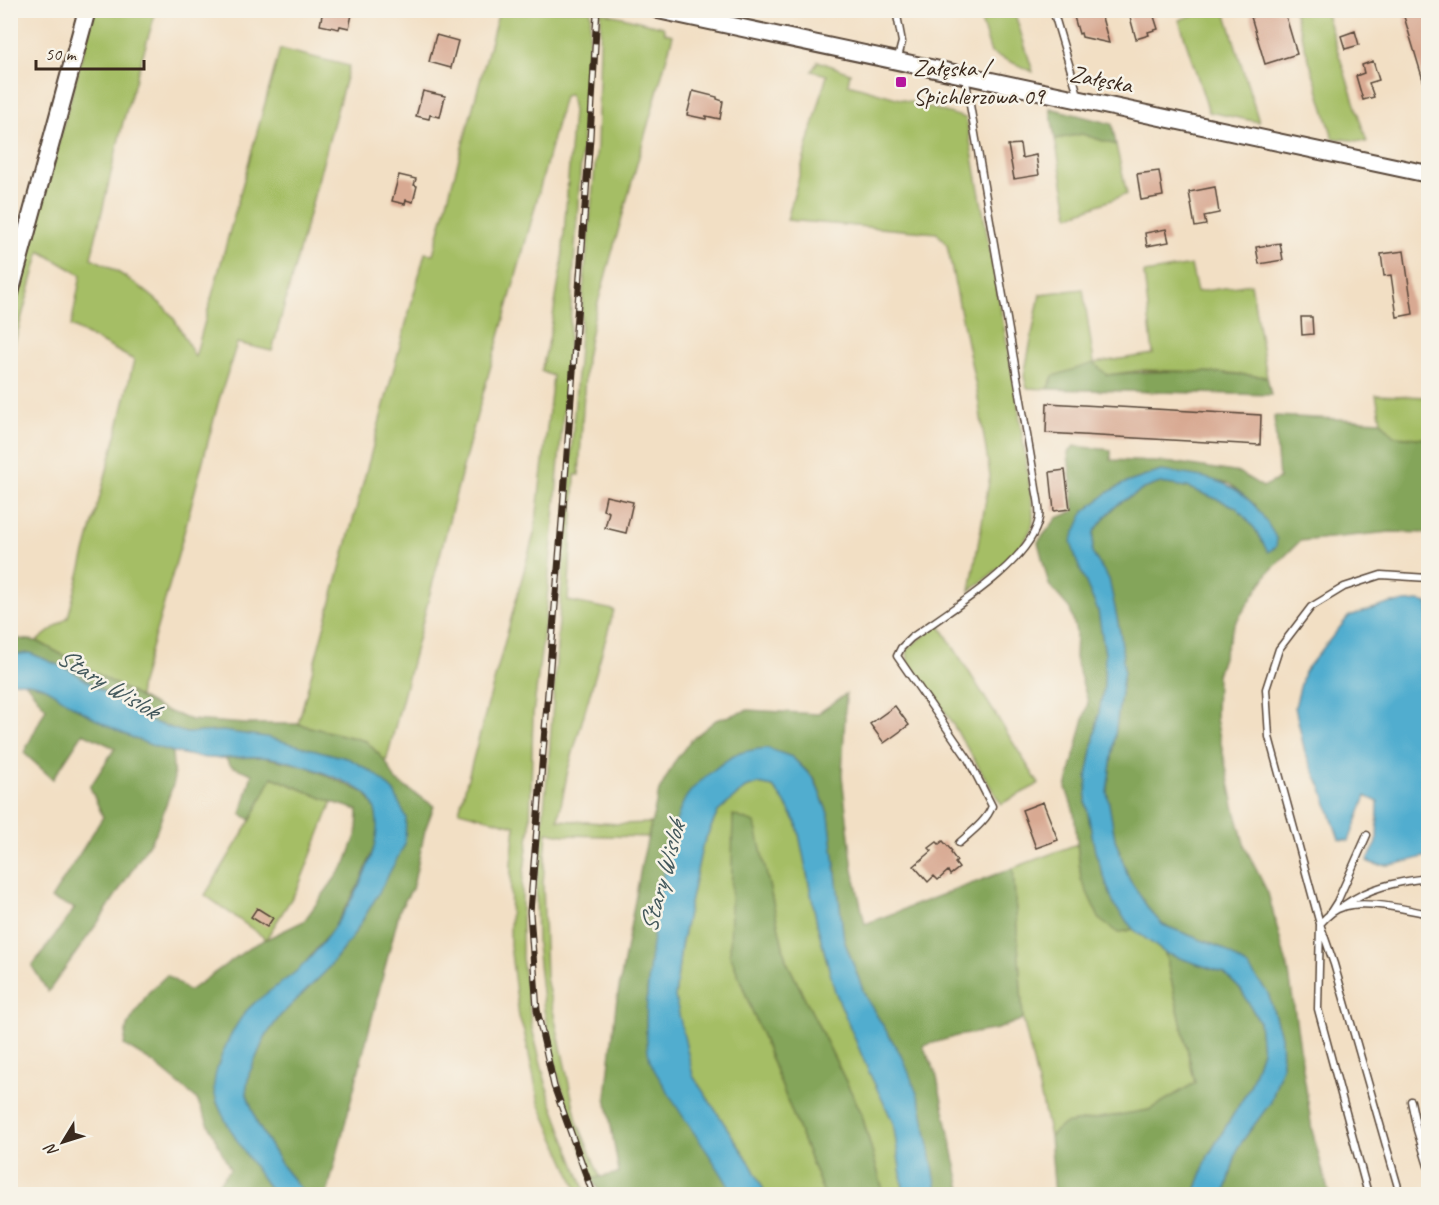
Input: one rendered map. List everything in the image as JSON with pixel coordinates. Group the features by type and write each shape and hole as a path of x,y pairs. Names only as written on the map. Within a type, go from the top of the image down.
{"street":[{"path":"10,292 87,10"},
{"name":"Załęska","path":"658,10 1428,174"}],"lane":[{"path":"896,10 902,42 897,61"},
{"path":"1053,10 1079,98"},
{"path":"959,843 978,826 992,806 968,759 897,656 911,638 996,577 1018,556 1033,536 1039,517 1035,481 965,76"},
{"path":"1400,1194 1334,964 1320,924 1269,737 1266,688 1279,649 1311,607 1344,586 1381,576 1428,578"},
{"path":"1366,835 1337,902 1320,924 1318,1009 1368,1194"},
{"path":"1329,915 1360,894 1400,881 1428,878"},
{"path":"1342,907 1368,905 1408,909 1428,914"},
{"path":"1411,1101 1428,1166"}],"green space":[{"path":"1207,10 1225,11 1259,122 1209,112 1179,20"},
{"path":"94,11 156,11 123,122 91,258 124,276 158,302 174,319 195,357 280,49 349,66 272,351 237,343 219,400 139,697 37,641 68,617 134,360 71,326 81,275 40,251 11,356 11,320"},
{"path":"499,11 591,11 567,368 545,622 533,715 530,827 522,886 522,958 532,1028 550,1099 586,1194 579,1194 539,1103 519,1017 510,945 511,864 515,826 459,811 535,530 553,376 541,371 549,340 562,262 573,111 570,94 564,96 469,444 386,762 366,741 298,724 425,253 433,254"},
{"path":"978,11 1014,11 1033,72 991,53"},
{"path":"1294,11 1325,11 1367,142 1333,138"},
{"path":"601,12 663,27 665,33 673,35 594,317 586,358 579,475 575,475 568,601 614,610 568,770 558,820 619,824 651,823 648,837 564,835 547,832 543,883 546,978 577,1121 600,1177 591,1179 556,1069 544,1010 537,945 536,889 549,758 583,291 597,146"},
{"path":"818,61 850,73 848,84 966,118 1017,399 1033,510 1032,527 1020,547 970,591 990,476 977,392 947,245 937,233 787,220 827,75 812,71"},
{"path":"1050,108 1112,124 1116,145 1082,134 1055,139"},
{"path":"1082,134 1116,145 1127,194 1069,216 1055,139"},
{"path":"1191,265 1197,292 1251,284 1267,377 1230,373 1144,370 1107,375 1053,376 1048,389 1027,388 1024,376 1040,294 1083,289 1094,363 1153,354 1144,273"},
{"path":"1094,363 1107,375 1187,372 1267,377 1271,395 1048,389 1053,376"},
{"path":"1376,395 1428,397 1428,439 1394,436 1381,421"},
{"path":"1274,416 1381,421 1394,436 1428,439 1428,533 1390,532 1300,541 1268,573 1234,625 1217,675 1216,719 1234,806 1245,847 1268,893 1289,973 1312,1130 1329,1194 1225,1194 1238,1147 1271,1102 1282,1066 1281,1036 1268,993 1222,948 1163,925 1150,911 1129,879 1115,839 1107,792 1124,671 1121,637 1109,579 1092,553 1094,532 1118,504 1160,483 1187,487 1236,507 1255,529 1268,552 1255,505 1230,484 1161,471 1123,484 1107,493 1084,512 1077,562 1098,611 1105,654 1104,686 1087,777 1086,803 1095,851 1114,905 1133,929 1118,933 1100,920 1081,879 1074,812 1066,788 1088,702 1075,658 1076,632 1070,609 1049,585 1038,542 1057,518 1074,511 1068,453 1074,446 1111,450 1111,460 1178,463 1240,473 1263,487 1279,479"},
{"path":"939,624 1039,784 1001,804 946,713 908,662 907,649"},
{"path":"11,638 37,641 159,708 191,720 246,724 298,724 366,741 386,762 396,781 434,806 425,830 413,887 400,909 327,1194 305,1194 283,1167 258,1125 246,1092 249,1074 265,1037 280,1016 325,972 353,936 377,896 394,792 266,737 222,731 186,733 147,720 72,671 30,653 11,655"},
{"path":"25,682 50,689 79,710 138,740 172,752 174,782 156,833 101,918 48,992 32,966 75,908 51,899 103,817 90,787 115,748 83,733 53,779 24,753 46,708"},
{"path":"846,694 842,776 853,870 865,924 1013,868 1023,1019 998,1029 957,1036 923,1046 936,1073 962,1194 938,1194 903,1058 866,998 844,940 829,816 815,779 792,757 739,753 658,908 647,992 646,1034 733,1194 601,1194 591,1179 619,1173 606,1097 616,1005 642,862 659,791 675,761 691,740 716,720 748,710 817,714"},
{"path":"262,757 306,766 365,793 375,808 378,827 374,848 360,883 334,927 301,968 248,1010 217,1103 235,1137 273,1194 216,1194 214,1189 230,1169 196,1098 152,1062 124,1045 127,1026 148,993 167,975 189,991 252,946 304,921 346,863 357,833 358,810 332,802 272,777 251,820 241,814 252,774 231,766 225,758"},
{"path":"272,777 332,802 298,888 266,939 205,895 251,820"},
{"path":"758,784 773,787 797,824 818,928 835,991 868,1070 893,1122 904,1194 884,1194 861,1112 786,960 767,877 730,954 824,1194 766,1194 750,1163 693,1076 675,998 681,946 702,847 718,812 745,788"},
{"path":"733,815 755,823 786,960 861,1112 884,1194 824,1194 730,954"},
{"path":"1077,844 1081,879 1118,933 1133,929 1165,953 1195,1083 1149,1110 1065,1124 1050,1136 1023,1019 1013,868"},
{"path":"1165,953 1224,973 1241,990 1259,1021 1262,1051 1250,1087 1208,1156 1194,1194 1055,1194 1050,1136 1064,1124 1149,1110 1195,1083"}],"water":[{"path":"1161,471 1199,476 1233,488 1257,508 1277,539 1276,547 1268,552 1255,529 1236,507 1187,487 1160,483 1118,504 1106,516 1094,532 1092,553 1109,579 1121,637 1124,671 1107,792 1115,839 1129,879 1150,911 1163,925 1222,948 1249,968 1268,993 1281,1036 1282,1066 1271,1102 1238,1147 1225,1194 1194,1194 1208,1156 1250,1087 1262,1051 1259,1021 1241,990 1224,973 1165,953 1133,929 1114,905 1095,851 1086,803 1087,777 1104,686 1105,654 1098,611 1077,562 1071,541 1084,512 1107,493 1123,484"},
{"path":"1420,601 1428,603 1428,856 1397,864 1374,864 1367,861 1377,843 1378,802 1366,796 1349,841 1339,839 1322,789 1305,753 1295,707 1304,672 1349,616 1392,603"},
{"path":"30,653 72,671 147,720 186,733 222,731 266,737 350,759 377,775 394,792 406,818 405,844 353,936 325,972 280,1016 265,1037 249,1074 246,1092 258,1125 283,1167 305,1194 273,1194 227,1124 215,1095 215,1075 226,1045 247,1010 300,968 345,911 370,859 376,834 376,812 362,791 318,771 271,758 207,758 170,751 117,730 41,686 11,682 11,655"},
{"path":"767,748 792,757 814,779 829,816 844,940 866,998 903,1058 921,1104 938,1194 904,1194 893,1122 868,1070 835,991 818,928 797,824 773,787 758,784 745,788 718,812 702,847 681,946 675,997 693,1076 750,1163 766,1194 733,1194 651,1063 647,1042 646,1010 649,972 660,889 677,820 689,793 726,760 750,750"}],"building":[{"path":"323,10 353,10 349,28 340,26 339,29 320,25"},
{"path":"1072,10 1100,10 1109,43 1082,37"},
{"path":"1128,10 1152,10 1158,29 1136,39"},
{"path":"1249,10 1284,10 1297,54 1265,64"},
{"path":"1402,10 1428,10 1428,89 1426,90"},
{"path":"1355,31 1359,45 1345,49 1341,36"},
{"path":"436,35 458,41 451,68 429,62"},
{"path":"1373,61 1379,80 1369,83 1374,97 1363,100 1356,76 1364,73 1362,65"},
{"path":"423,91 445,96 440,117 430,115 429,119 416,116"},
{"path":"693,91 717,97 723,101 720,119 687,115"},
{"path":"1020,144 1022,158 1036,155 1039,175 1014,179 1008,145"},
{"path":"1159,171 1163,196 1141,200 1137,174"},
{"path":"399,175 416,179 414,185 417,186 413,202 406,200 405,204 392,201"},
{"path":"1215,187 1219,213 1204,216 1206,225 1195,227 1189,192"},
{"path":"1166,229 1169,242 1147,246 1145,233"},
{"path":"1280,243 1283,260 1259,264 1256,247"},
{"path":"1404,251 1413,314 1397,317 1391,275 1384,276 1381,254"},
{"path":"1301,317 1312,317 1313,334 1302,335"},
{"path":"1047,403 1261,415 1260,445 1046,433"},
{"path":"1065,470 1070,509 1054,511 1050,472"},
{"path":"606,496 633,502 626,533 605,528 609,512 603,510"},
{"path":"895,706 909,725 884,743 870,724"},
{"path":"1043,802 1058,840 1036,848 1022,810"},
{"path":"943,841 952,851 959,868 950,875 948,871 938,880 934,876 928,882 914,866 932,851 929,848"},
{"path":"257,908 273,918 267,927 251,917"}],"railway":[{"path":"593,1194 554,1086 537,1010 530,912 563,508 597,10"}],"place":[{"name":"Załęska / Spichlerzowa 09","path":"901,82"}],"water label":[{"name":"Stary Wislok","path":"108,683"},
{"name":"Stary Wislok","path":"662,877"}]}
